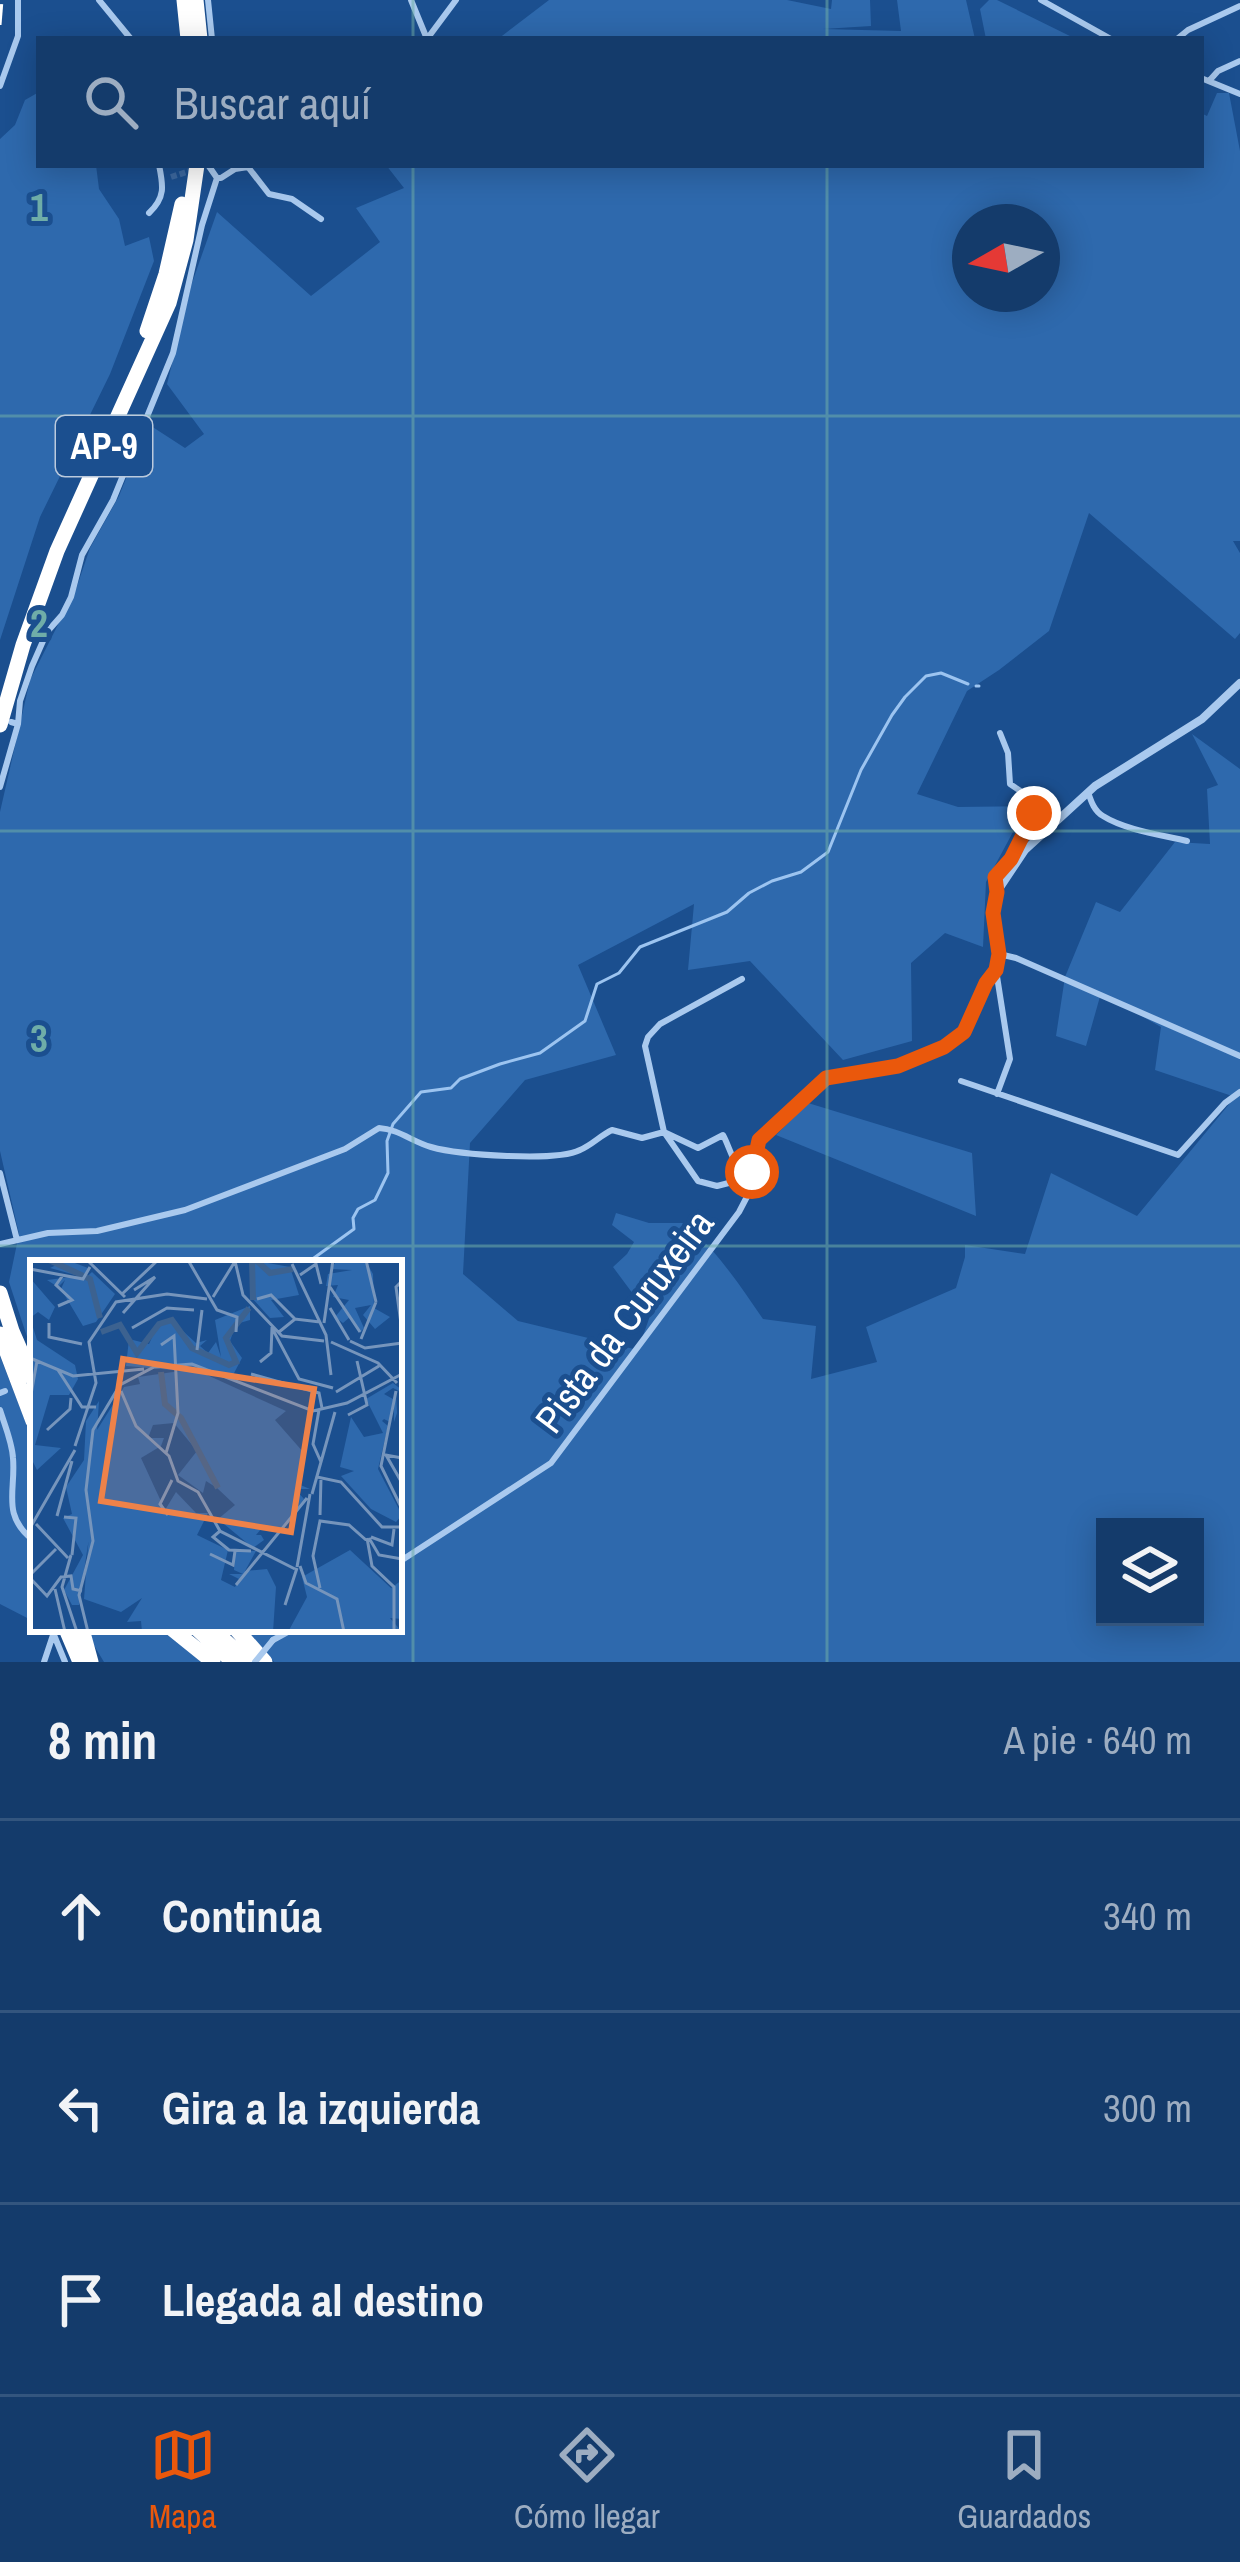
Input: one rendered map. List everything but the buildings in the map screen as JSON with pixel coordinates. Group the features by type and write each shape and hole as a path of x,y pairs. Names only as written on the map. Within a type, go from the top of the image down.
{"highway":[{"path":"184,0 188,36"},
{"path":"196,0 200,36"},
{"name":"AP-9","path":"0,686 47,549 158,302 187,168"},
{"name":"AP-9","path":"10,723 23,645 57,551 169,303 186,240 196,168"},
{"path":"0,1293 30,1371"},
{"path":"0,1324 30,1397"},
{"path":"0,1334 30,1413"},
{"path":"68,1632 86,1662"},
{"path":"176,1632 213,1662"},
{"path":"200,1632 233,1662"},
{"path":"216,1632 252,1662"},
{"path":"238,1632 265,1662"}],"street":[{"path":"0,86 18,36 18,0"},
{"path":"99,0 129,36"},
{"path":"208,0 212,36"},
{"path":"411,0 426,36"},
{"path":"429,36 456,0"},
{"path":"1041,0 1107,36"},
{"path":"1180,36 1240,6"},
{"path":"1205,80 1240,61"},
{"path":"1205,80 1240,94"},
{"path":"149,213 158,205 168,178 161,168"},
{"path":"210,168 217,178"},
{"path":"217,178 235,168"},
{"path":"249,168 268,194 292,199 321,219"},
{"path":"0,787 10,723 32,666 47,632 71,597 82,554 113,500 173,353 217,178"},
{"path":"997,892 1025,850 1088,792 1202,718 1240,683"},
{"path":"998,1094 1010,1059 996,970 995,877 1011,859 1035,808 1025,794 1011,787 1008,753 1000,733"},
{"path":"1088,792 1103,816 1187,841"},
{"path":"999,954 1240,1056"},
{"path":"752,1174 759,1140 826,1078 898,1066 964,1032 996,970"},
{"path":"742,979 661,1024 648,1037 645,1052 664,1132 700,1183 717,1186 752,1174"},
{"path":"961,1081 1178,1155 1240,1092"},
{"path":"0,1244 58,1232 97,1231 185,1210 345,1149 377,1129 470,1154 555,1156 578,1152 612,1130 643,1138 664,1132 698,1148 723,1135 739,1169 752,1174"},
{"path":"0,1173 15,1240"},
{"name":"Pista da Curuxeira","path":"402,1560 551,1462 739,1212 752,1189 752,1174"},
{"path":"0,1410 14,1461 14,1519 30,1538"},
{"path":"44,1662 68,1632"},
{"path":"65,1662 68,1632"},
{"path":"252,1662 288,1632"}],"shaded area":[{"path":"549,0 787,0 831,9 832,0 870,0 871,26 823,29 901,31 897,0 966,0 974,36 502,36"},
{"path":"989,0 997,0 1070,36 985,36 980,9"},
{"path":"1217,93 1229,93 1240,151 1240,541 1233,541 1240,553 1240,633 1235,639 1089,513 1049,631 967,691 917,794 958,807 1027,806 986,882 983,947 945,933 911,963 912,1041 843,1060 750,961 688,970 694,904 578,965 616,1055 525,1080 470,1143 463,1274 518,1321 638,1350 651,1313 613,1267 634,1242 612,1225 616,1213 649,1223 685,1223 717,1256 763,1319 816,1326 811,1379 877,1362 866,1327 956,1288 965,1245 1025,1254 1051,1173 1137,1216 1235,1097 1155,1070 1161,1027 1101,993 1086,1046 1056,1036 1065,977 1096,902 1120,912 1175,842 1210,844 1207,789 1218,785 1192,734 1240,769 1240,1662 274,1662 249,1632 402,1632 402,1260 30,1260 30,1346 9,1282 19,1234 0,1151 0,812 30,680 119,496 148,424 185,448 204,434 167,384 192,283 217,212 311,296 380,242 356,208 404,188 388,168 1204,168 1204,114"},
{"path":"36,94 36,168 96,168 99,189 119,219 125,246 149,237 154,261 110,374 40,517 0,640 0,139 15,125 25,100"},
{"path":"808,1103 972,1153 976,1216 776,1135"},
{"path":"0,1356 30,1433 30,1619 0,1604"},
{"path":"91,1632 166,1632 201,1662 104,1662"}],"waterway":[{"path":"311,1260 354,1229 358,1209 375,1200 388,1173 387,1141 393,1124 421,1092 451,1088 460,1079 540,1053 585,1021 597,984 619,973 640,947 727,912 749,893 801,872 828,852 861,770 905,697 926,676 941,673 968,684"}],"tunnel":[{"path":"171,177 193,170"}],"railway":[{"path":"0,25 2,0"}],"route":[{"path":"752,1172 759,1140 826,1078 898,1066 944,1047 964,1032 996,970 995,877 1011,859 1034,813"}]}
